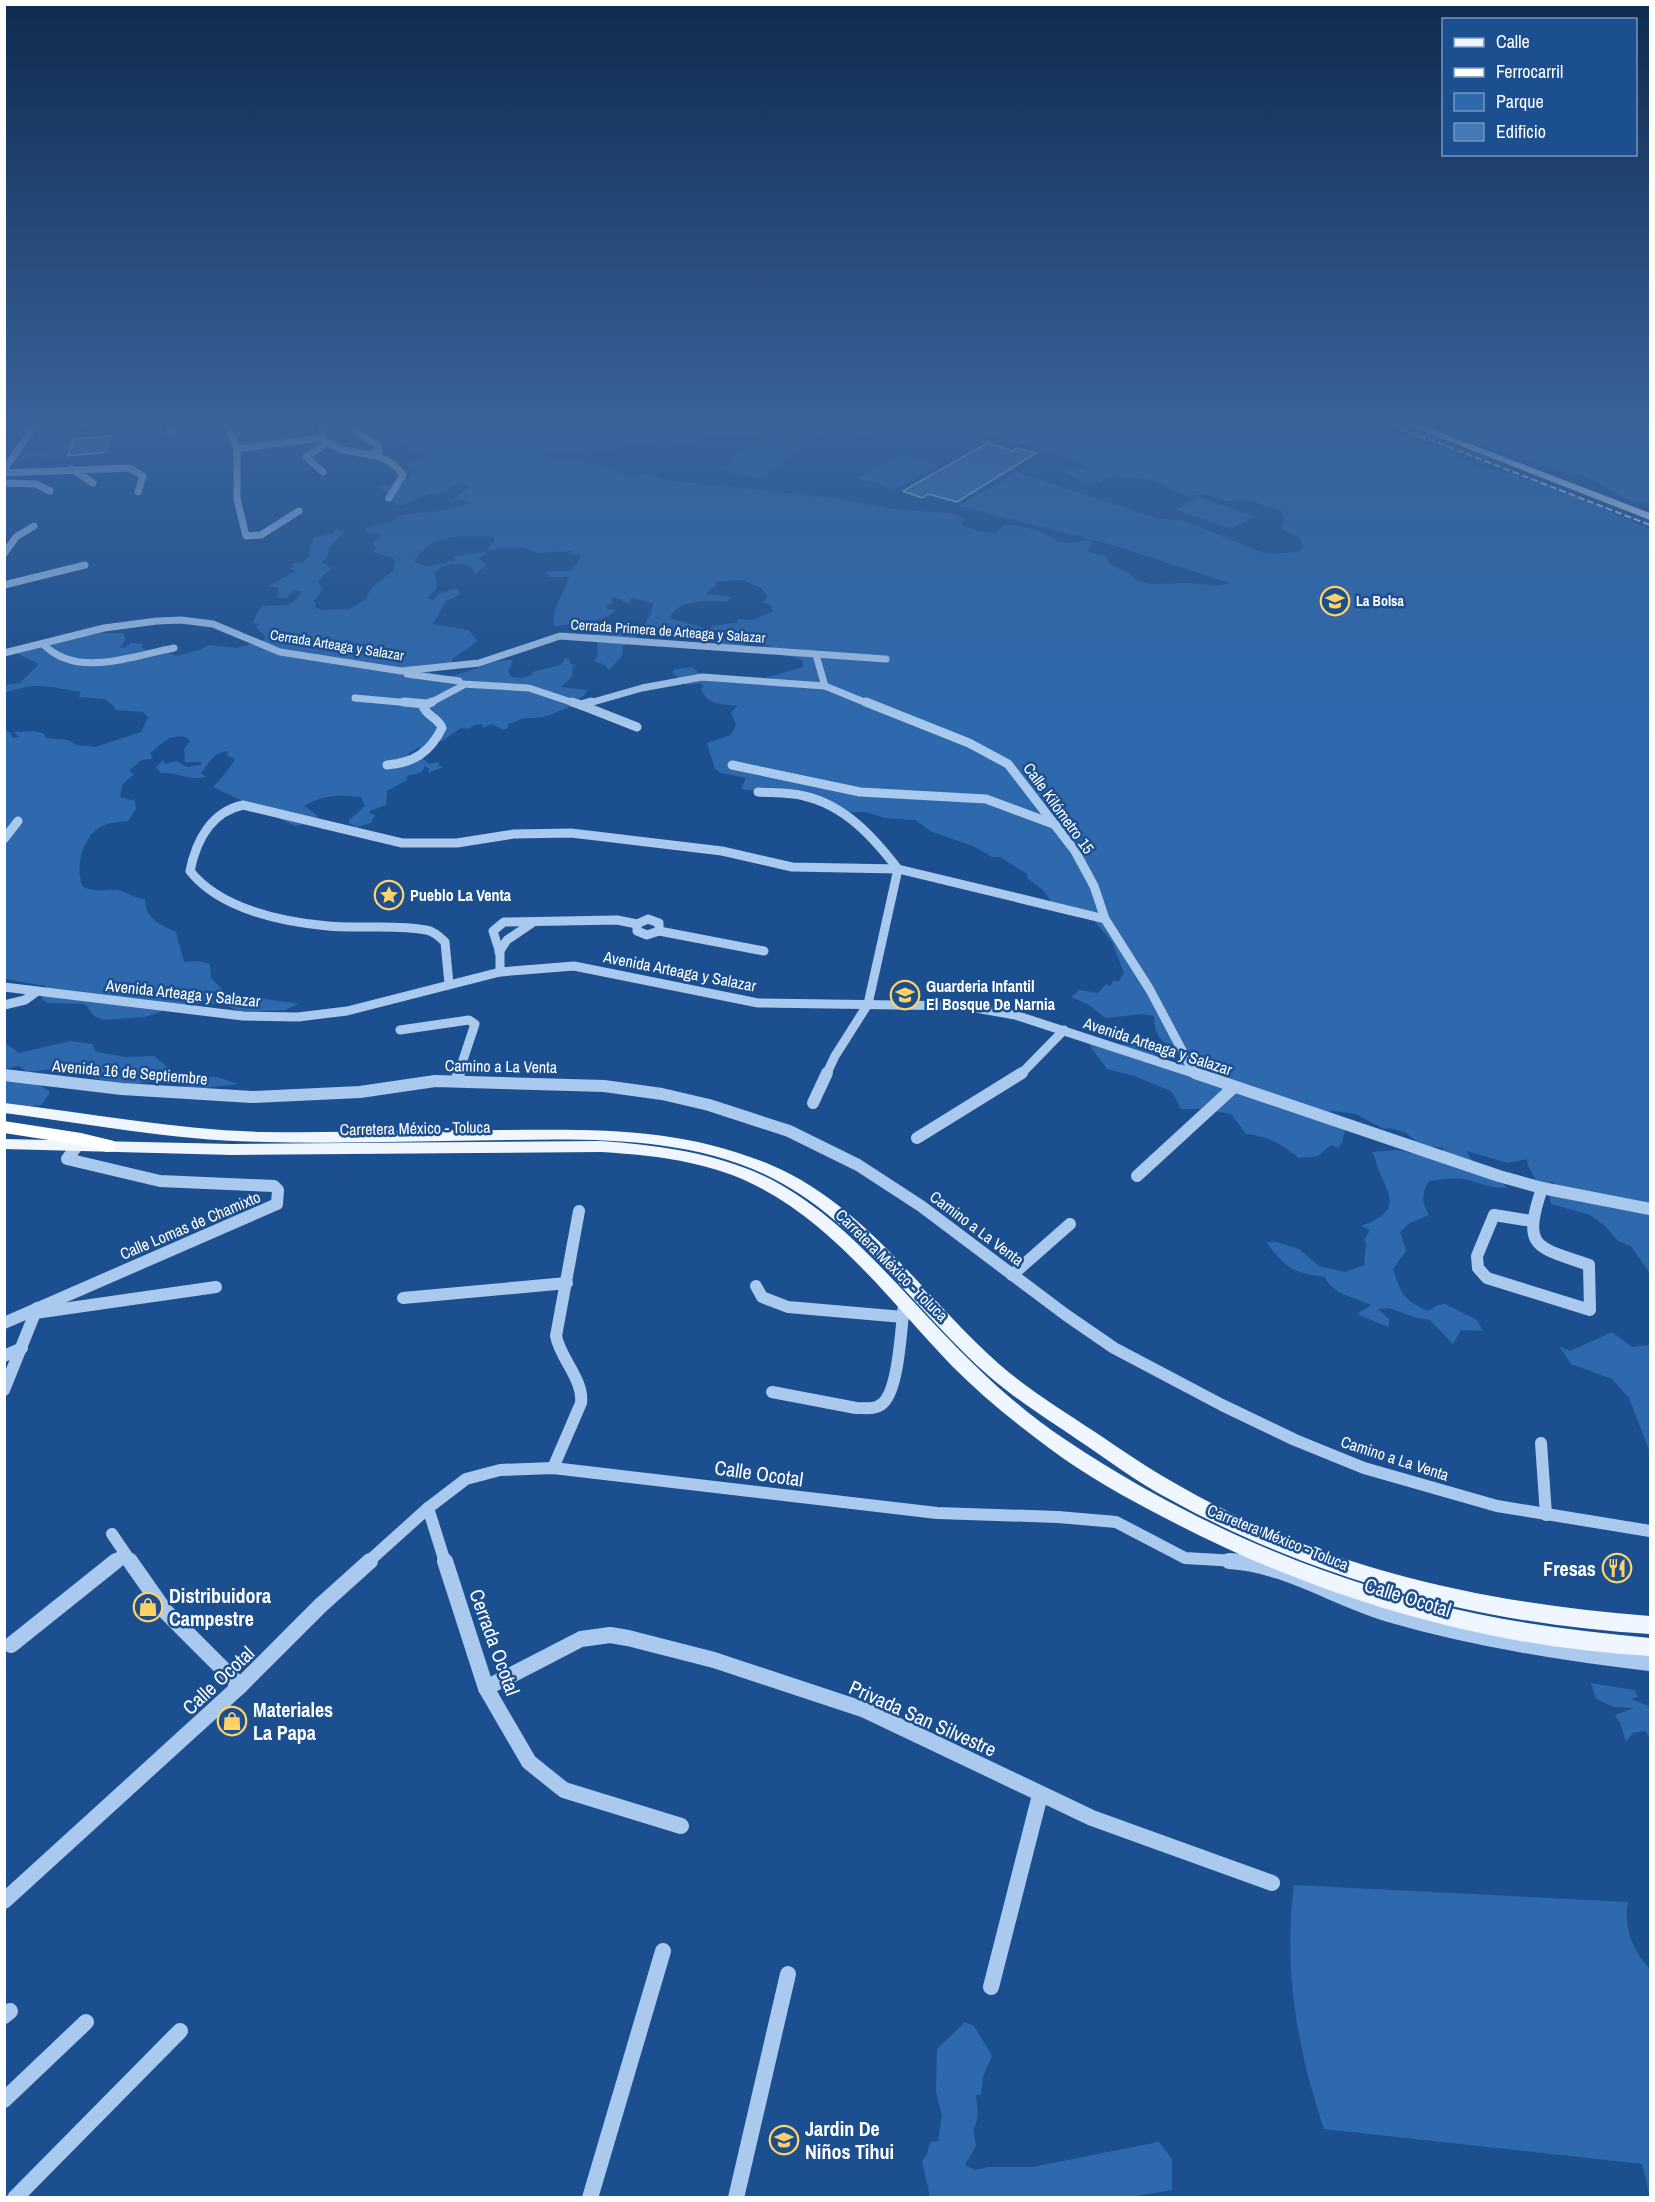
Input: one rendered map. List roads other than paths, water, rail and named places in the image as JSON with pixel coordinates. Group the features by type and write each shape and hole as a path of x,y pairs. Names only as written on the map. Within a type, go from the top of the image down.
{"highway":[{"path":"4,1128 81,1139 107,1146"}],"main road":[{"name":"Carretera México - Toluca","path":"4,1108 197,1132 261,1137 604,1134 641,1136 683,1142 737,1156 767,1168 798,1186 854,1227 1007,1381 1171,1491 1233,1522 1330,1562 1409,1588 1558,1617 1650,1625"},
{"name":"Carretera México - Toluca","path":"4,1144 318,1149 597,1146 671,1152 723,1166 788,1195 845,1242 903,1311 1011,1408 1076,1458 1168,1512 1259,1554 1326,1580 1480,1625 1573,1641 1650,1647"}],"street":[{"path":"243,524 246,536 261,535 279,524"},
{"path":"6,550 16,537 34,526"},
{"path":"4,585 85,565"},
{"name":"Cerrada Arteaga y Salazar","path":"4,653 124,626 187,620 206,622 280,652 401,671 478,663 560,636"},
{"name":"Cerrada Primera de Arteaga y Salazar","path":"560,636 816,655"},
{"path":"44,644 56,658 76,664 90,664 174,648"},
{"path":"825,686 816,655 886,659"},
{"path":"401,671 416,676 457,681 462,684 529,688 637,727"},
{"name":"Calle Kilómetro 15","path":"581,705 642,688 702,677 825,686 969,743 1008,764 1075,850 1094,886 1105,920 1150,990 1194,1073"},
{"path":"387,765 410,763 432,746 442,728 440,722 422,708 458,690 462,684"},
{"path":"355,698 426,704"},
{"path":"732,765 860,792 986,799 1056,825"},
{"path":"758,792 806,797 840,812 880,844 898,869 868,1004 835,1056 813,1103"},
{"path":"449,984 445,942 439,936 427,930 327,926 282,918 242,907 201,885 190,871 193,855 221,812 243,805 402,843 457,843 514,834 571,833 722,851 792,867 898,869 1105,920"},
{"path":"4,840 18,821"},
{"path":"500,972 499,952 492,941 492,933 498,925 514,921 532,923 617,920 637,924 635,927 641,934 647,935 659,931 764,951"},
{"path":"499,952 507,940 532,923"},
{"name":"Avenida Arteaga y Salazar","path":"4,987 268,1018 347,1011 500,972 574,966 758,1003 964,1006 989,1009 1064,1030 1342,1124 1542,1188 1650,1209"},
{"path":"4,1005 25,1000 36,992"},
{"path":"400,1030 470,1020 475,1024 456,1081"},
{"path":"917,1138 1020,1075 1064,1030"},
{"name":"Avenida 16 de Septiembre","path":"4,1075 122,1089 252,1097"},
{"name":"Camino a La Venta","path":"252,1097 360,1092 435,1081 456,1081 604,1086 662,1094 710,1106 789,1131 858,1165 899,1191 1114,1348 1222,1405 1295,1440 1364,1468 1497,1506 1650,1532"},
{"path":"1137,1176 1234,1087"},
{"name":"Calle Lomas de Chamixto","path":"36,1311 277,1204 278,1190 274,1186 160,1181 68,1159 77,1146"},
{"path":"1532,1221 1494,1215 1477,1256 1478,1268 1487,1278 1590,1310 1589,1265 1538,1246 1530,1233 1542,1188"},
{"path":"553,1468 581,1402 582,1394 558,1346 556,1336 579,1211"},
{"path":"1012,1275 1070,1224"},
{"path":"403,1298 567,1283"},
{"path":"756,1286 762,1298 788,1307 903,1311 892,1389 886,1400 879,1406 862,1408 772,1392"},
{"path":"4,1323 36,1311 216,1287"},
{"path":"4,1390 36,1311"},
{"path":"4,1356 21,1348"},
{"path":"1541,1443 1546,1515"},
{"name":"Calle Ocotal","path":"4,1901 240,1686 320,1606 428,1508 466,1479 483,1473 516,1467 553,1468 647,1478 813,1500 938,1513 980,1516 1058,1516 1116,1522 1185,1558 1253,1562 1386,1613 1479,1638 1571,1654 1650,1663"},
{"name":"Cerrada Ocotal","path":"428,1508 486,1688 529,1762 564,1790 681,1826"},
{"path":"112,1534 165,1611 240,1686"},
{"path":"11,1645 124,1554"},
{"name":"Privada San Silvestre","path":"486,1688 581,1639 610,1635 628,1638 714,1660 865,1710 1092,1818 1272,1883"},
{"path":"991,1987 1040,1795"},
{"path":"590,2198 663,1951"},
{"path":"736,2198 788,1974"},
{"path":"4,2100 86,2022"},
{"path":"15,2198 180,2031"}],"place":[{"name":"La Bolsa","path":"1335,601"},
{"name":"Pueblo La Venta","path":"389,895"},
{"name":"Guarderia Infantil El Bosque De Narnia","path":"905,995"},
{"name":"Fresas","path":"1617,1568"},
{"name":"Distribuidora Campestre","path":"148,1607"},
{"name":"Materiales La Papa","path":"232,1721"},
{"name":"Jardin De Niños Tihui","path":"784,2140"}]}
